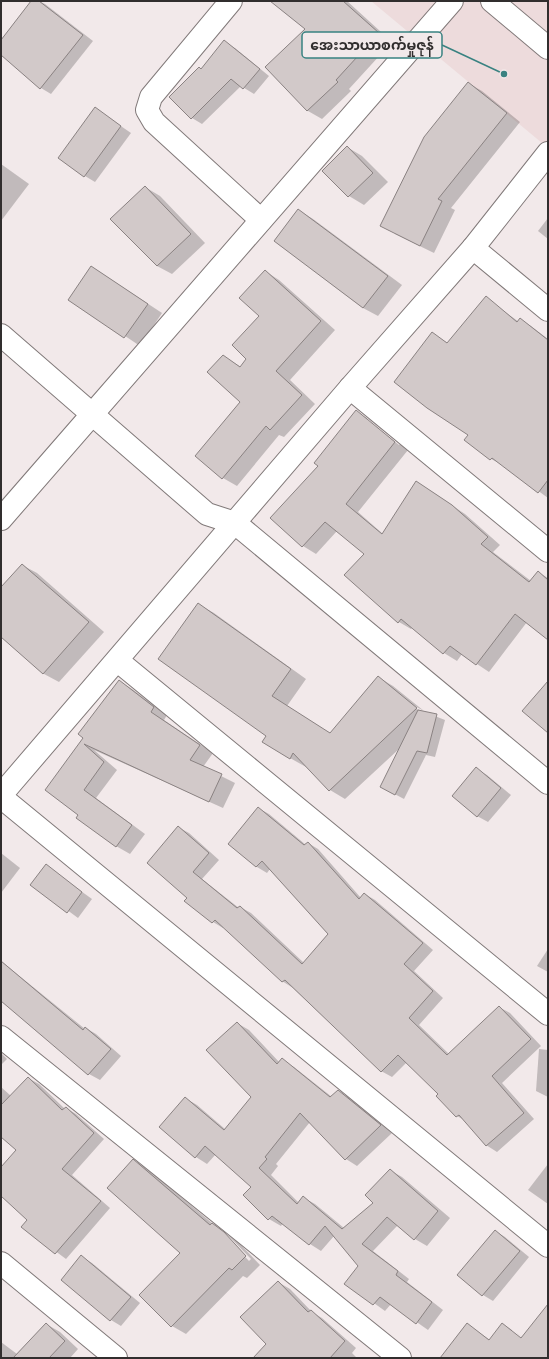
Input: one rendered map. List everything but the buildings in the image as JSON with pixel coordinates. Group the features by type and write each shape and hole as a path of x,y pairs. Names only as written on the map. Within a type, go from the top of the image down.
{"street":[{"path":"231,1 151,96 147,110 154,122 261,220"},
{"path":"1,519 452,1"},
{"path":"492,1 548,48"},
{"path":"548,153 473,248 350,388 1,796 548,1246"},
{"path":"473,248 548,310"},
{"path":"1,336 207,514 235,523 548,783"},
{"path":"350,388 548,551"},
{"path":"118,661 548,1014"},
{"path":"1,1037 400,1358"},
{"path":"1,1263 116,1358"}],"shaded area":[{"path":"371,1 548,1 548,148"}],"place":[{"name":"အေးသာယာစက်မှုဇုန်","path":"504,74"}]}
